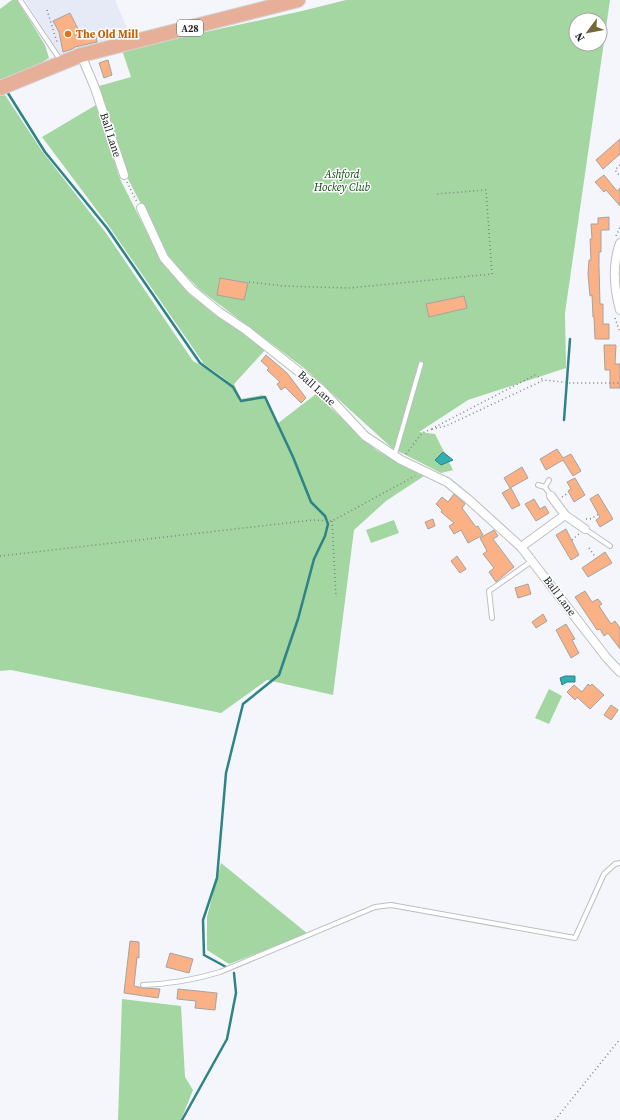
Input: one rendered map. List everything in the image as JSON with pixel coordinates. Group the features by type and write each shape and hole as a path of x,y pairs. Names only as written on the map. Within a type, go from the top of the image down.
{"highway":[{"name":"A28","path":"0,88 24,79 59,58 81,55 298,0"}],"street":[{"name":"Ball Lane","path":"81,55 95,88 124,175"},
{"name":"Ball Lane","path":"141,208 164,258 191,289 322,390 365,436 398,457 447,482 521,547 606,657 620,672"},
{"path":"620,243 614,273 615,289 620,310"},
{"path":"551,496 565,515 585,529"},
{"path":"521,547 565,515"}],"lane":[{"path":"20,0 59,58"},
{"path":"398,457 421,364"},
{"path":"545,487 549,480"},
{"path":"538,485 545,487 551,496"},
{"path":"585,529 610,546"},
{"path":"492,618 489,591 532,561"},
{"path":"143,985 164,984 200,979 375,907 391,905 575,938 604,874 615,864 620,863"}],"path":[{"path":"47,10 59,48 59,58"},
{"path":"620,165 615,170 620,176"},
{"path":"124,175 141,208"},
{"path":"249,282 284,286 349,288 492,274 486,190 436,194"},
{"path":"398,457 422,433 535,375 544,380 571,383 620,383"},
{"path":"432,429 446,426 544,380"},
{"path":"0,556 331,520 425,471"},
{"path":"583,518 590,520 599,514"},
{"path":"331,520 336,597"},
{"path":"590,548 596,558"},
{"path":"555,1120 620,1039"}],"shaded area":[{"path":"25,0 115,0 130,35 62,57"}],"green space":[{"path":"12,0 17,0 45,45 49,58 15,79 0,83 0,9"},
{"name":"Ashford Hockey Club","path":"346,0 610,0 608,14 608,12 568,12 568,52 603,52 565,313 566,368 468,400 419,432 435,434 453,470 441,473 392,448 304,368 200,290 169,258 128,179 99,86 131,77 122,50"},
{"path":"5,95 42,151 106,233 193,361 228,381 204,364 108,225 42,137 96,105 120,179 160,258 189,294 266,349 234,384 241,399 263,395 277,424 316,394 376,450 424,476 386,501 354,530 333,695 267,680 221,713 11,670 0,671 0,96"},
{"path":"394,520 399,533 371,543 366,530"},
{"path":"549,689 562,696 549,724 535,718"},
{"path":"221,863 308,934 229,964 207,950 207,917"},
{"path":"122,999 181,1006 185,1077 193,1090 181,1120 118,1120"}],"water":[{"path":"443,452 453,460 441,465 435,460"},
{"path":"565,676 575,676 575,682 567,682 562,685 560,678"}],"building":[{"name":"The Old Mill","path":"70,13 81,35 92,32 92,36 96,35 97,42 75,47 63,52 59,32 53,21"},
{"path":"108,60 112,75 104,78 99,63"},
{"path":"620,139 620,154 603,169 596,160"},
{"path":"604,175 617,191 620,188 620,206 606,190 604,192 595,182"},
{"path":"609,217 609,230 601,230 601,252 599,252 599,266 600,304 603,304 603,324 609,324 609,339 595,339 592,295 590,296 588,274 589,260 591,260 591,224 598,224 598,218"},
{"path":"220,278 248,283 244,300 217,295"},
{"path":"464,296 467,308 429,317 426,304"},
{"path":"604,345 616,345 615,364 620,364 620,388 610,388 610,370 605,370"},
{"path":"266,355 287,373 306,398 301,403 285,387 281,390 277,384 280,382 267,370 269,368 261,361"},
{"path":"557,449 563,458 571,454 581,471 573,476 563,460 546,470 540,459"},
{"path":"522,467 528,478 510,488 504,478"},
{"path":"575,478 585,495 574,502 568,491 571,489 567,482"},
{"path":"511,488 520,505 512,509 502,493"},
{"path":"454,494 465,504 462,508 476,527 478,526 483,535 468,543 461,530 454,534 449,526 454,523 441,512 442,510 436,504 442,497 448,502"},
{"path":"598,494 613,519 600,527 596,520 600,517 590,499"},
{"path":"534,499 540,509 545,506 549,513 536,521 525,504"},
{"path":"433,519 435,526 428,529 425,522"},
{"path":"566,529 579,555 571,560 556,535"},
{"path":"494,530 498,536 493,539 514,567 496,582 489,572 494,568 483,554 487,551 480,538"},
{"path":"605,552 612,563 588,577 582,568"},
{"path":"457,556 466,569 460,573 451,561"},
{"path":"528,584 531,594 518,598 515,588"},
{"path":"585,591 592,602 598,599 602,604 599,606 611,624 615,621 620,628 620,649 608,633 604,636 600,629 597,630 575,597"},
{"path":"543,614 547,621 536,628 532,622"},
{"path":"566,624 575,639 572,640 579,653 571,658 556,630"},
{"path":"588,684 590,686 592,684 604,695 590,709 577,697 575,700 567,692 574,685 582,692"},
{"path":"611,705 618,710 611,720 604,715"},
{"path":"130,941 139,942 139,958 137,957 134,986 160,989 158,998 124,993"},
{"path":"170,953 193,959 189,973 166,967"},
{"path":"178,989 217,993 215,1010 195,1008 196,1001 177,999"}],"waterway":[{"path":"6,90 45,152 107,228 200,363 233,387 241,401 265,397 293,457 311,502 325,516 328,524 325,536 314,559 298,619 279,675 243,704 226,773 217,878 203,920 204,955 228,968"},
{"path":"564,420 570,339"},
{"path":"182,1120 227,1039 236,993 234,973"}],"place":[{"name":"The Old Mill","path":"68,34"}]}
